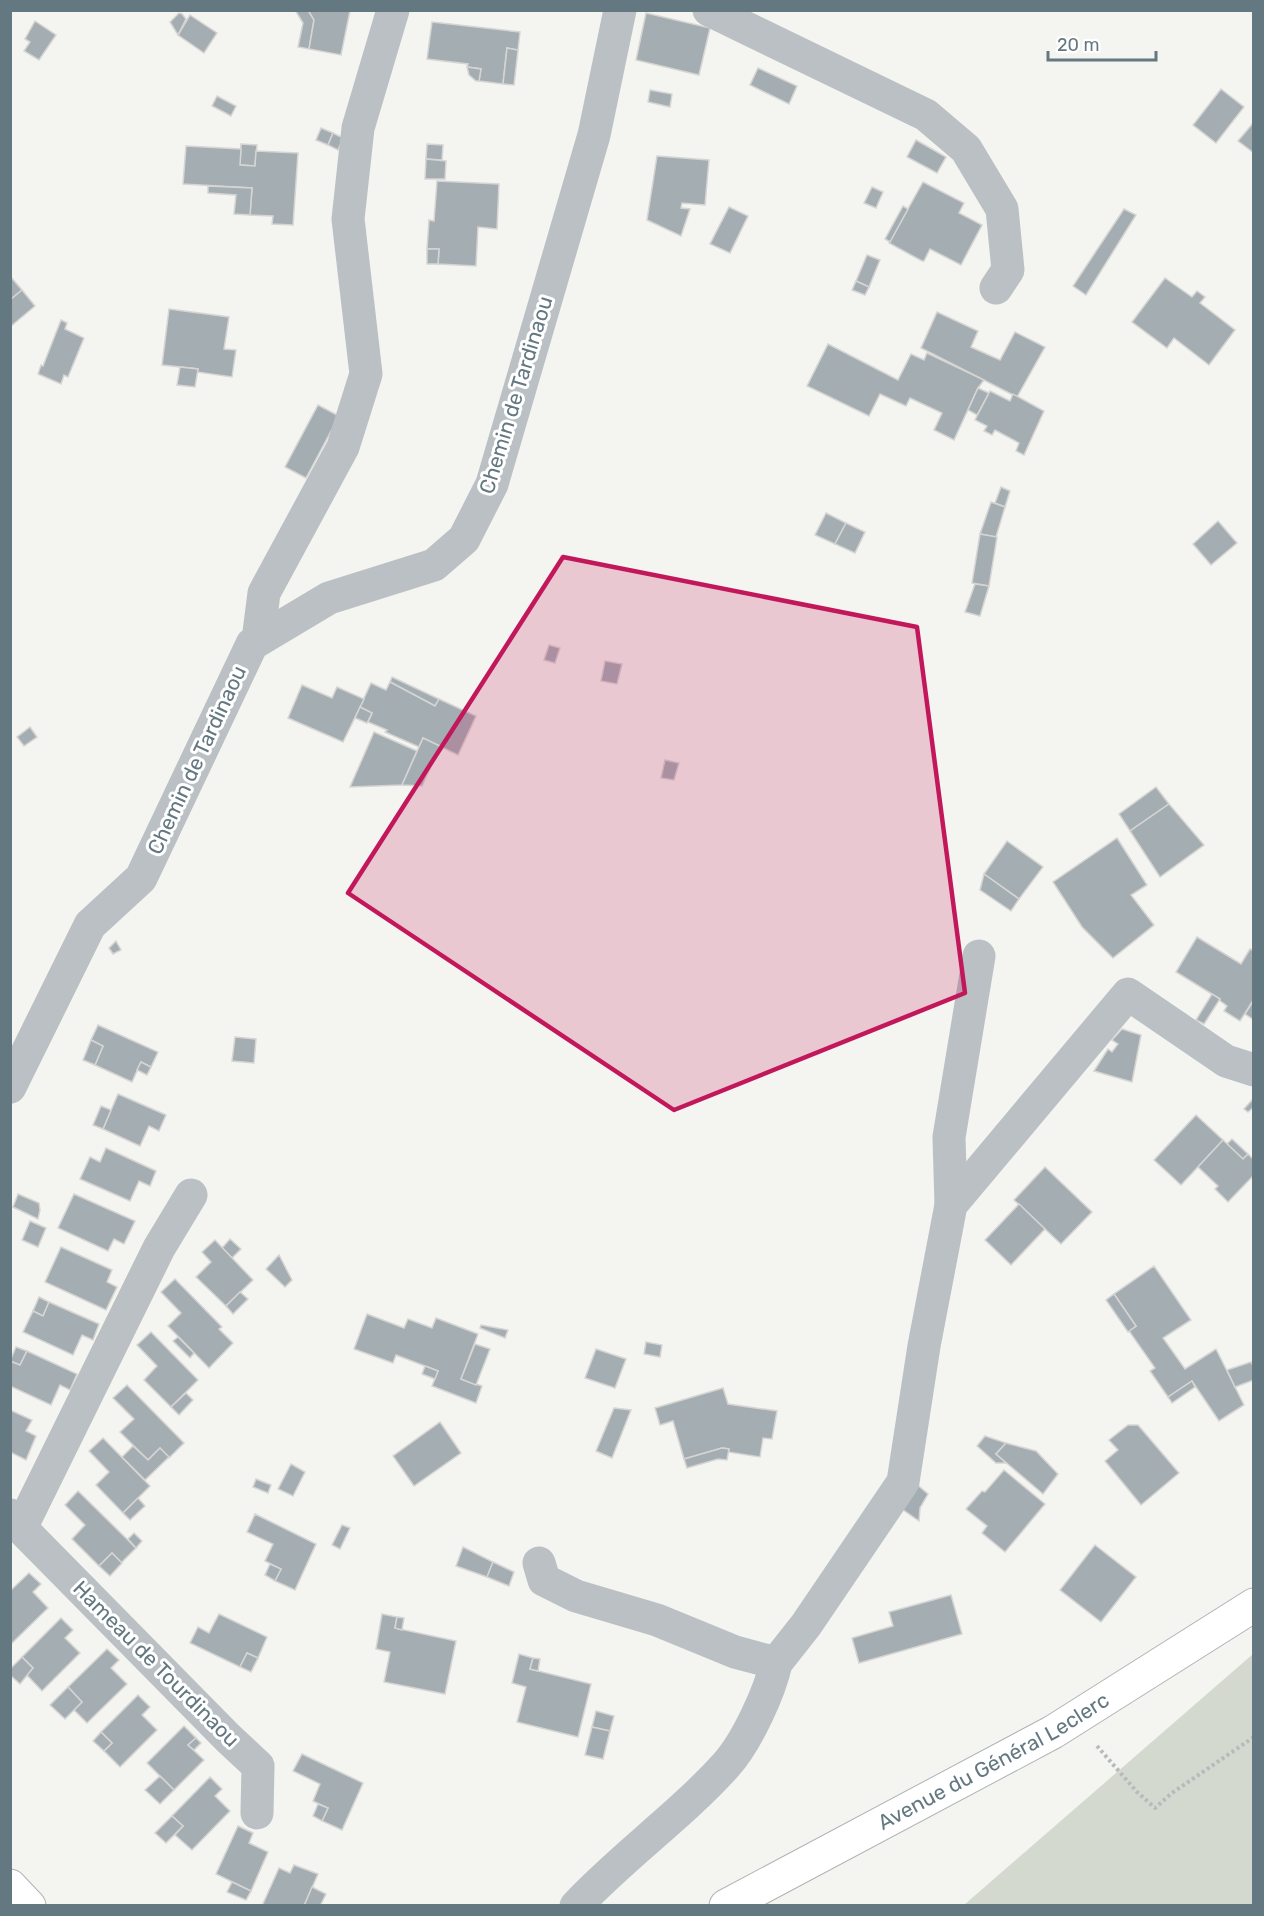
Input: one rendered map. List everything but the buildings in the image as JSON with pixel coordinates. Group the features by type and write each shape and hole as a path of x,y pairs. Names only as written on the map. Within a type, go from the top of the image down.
{"main road":[{"name":"Avenue du Général Leclerc","path":"726,1905 1053,1732 1254,1605"},
{"path":"10,1886 29,1905"}],"street":[{"path":"258,640 264,593 343,447 366,374 348,219 358,128 393,10"},
{"name":"Chemin de Tardinaou","path":"10,1087 90,925 141,878 252,644 328,598 434,565 464,539 492,484 532,349 594,135 620,10"},
{"path":"709,10 926,115 966,149 1002,208 1008,270 996,288"},
{"path":"576,1905 602,1878 644,1843 728,1764 773,1680 777,1663 806,1625 903,1482 924,1346 951,1205 949,1137 979,956"},
{"path":"951,1205 1128,994 1226,1061 1254,1070"},
{"name":"Hameau de Tourdinaou","path":"191,1195 159,1248 16,1521 258,1766 257,1814"},
{"path":"539,1563 544,1580 576,1596 657,1620 735,1652 777,1663"}],"path":[{"path":"1074,1719 1137,1792 1155,1808 1172,1793 1254,1737"}],"highlighted area":[{"path":"563,557 917,627 965,993 674,1110 348,893"}],"shaded area":[{"path":"1253,1654 1253,1905 964,1905"}]}
